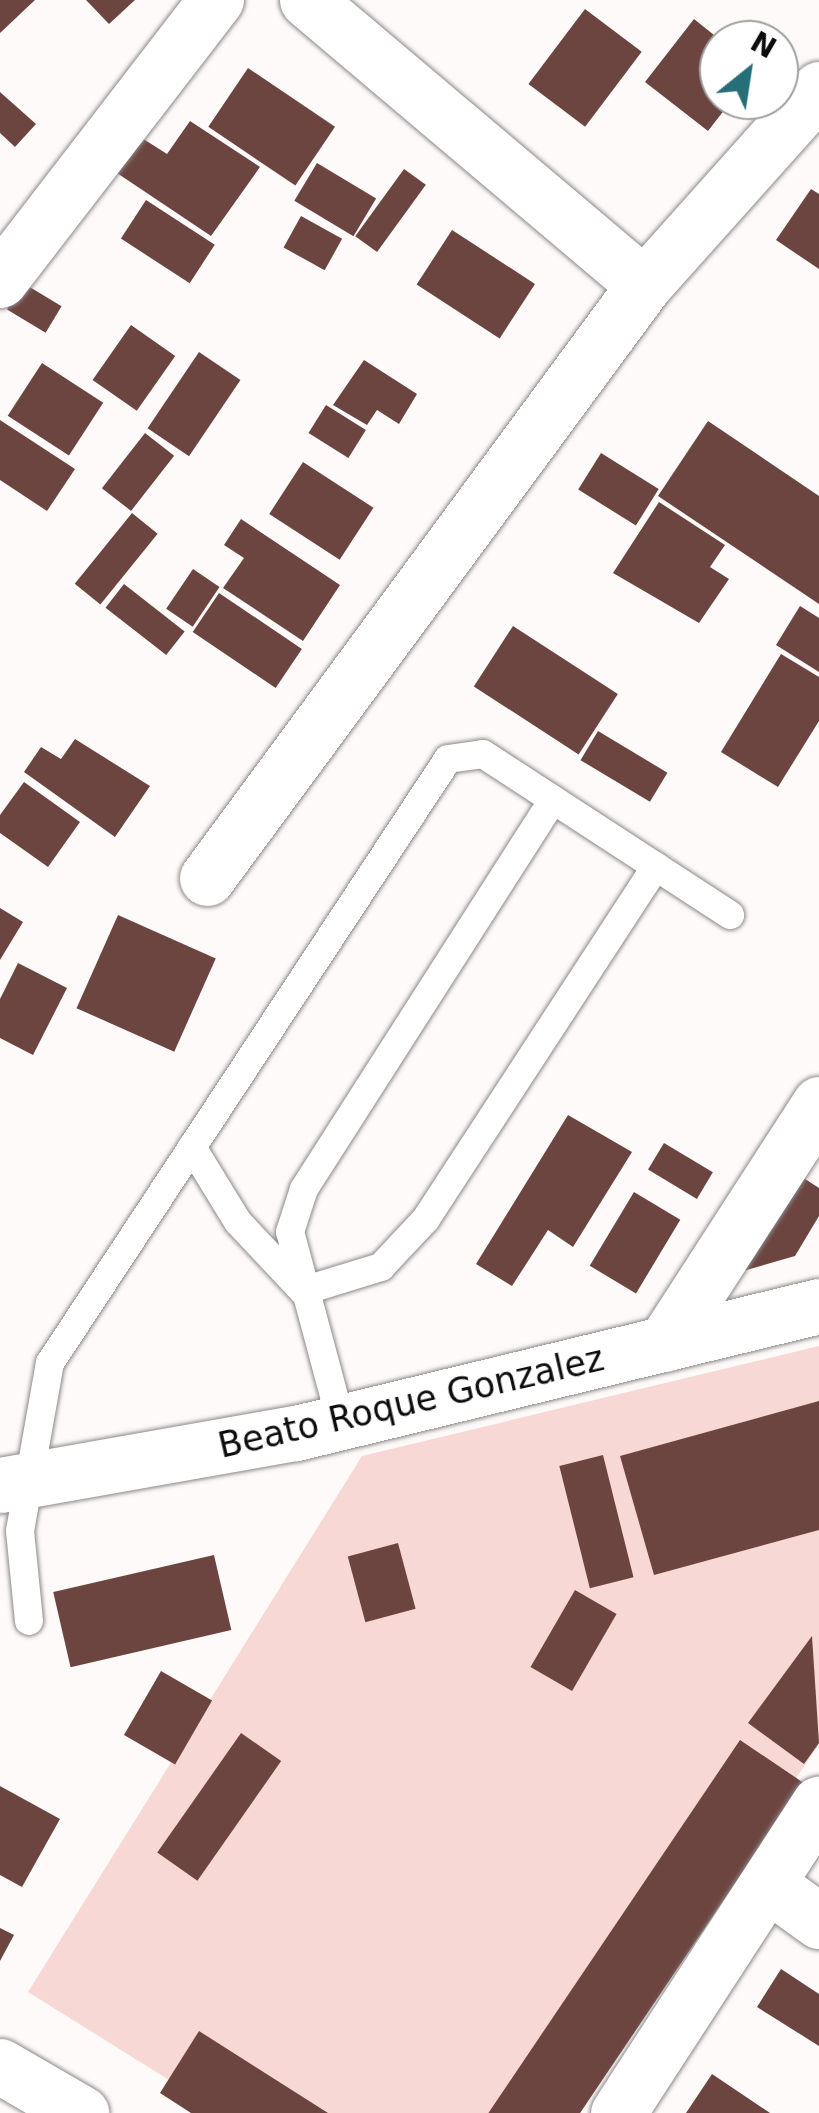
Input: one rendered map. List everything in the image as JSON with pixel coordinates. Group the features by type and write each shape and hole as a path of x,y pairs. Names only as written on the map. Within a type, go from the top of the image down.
{"street":[{"path":"0,280 216,0"},
{"path":"307,0 644,285"},
{"path":"206,878 644,285 819,88"},
{"path":"664,1344 819,1104"},
{"name":"Beato Roque Gonzalez","path":"15,1483 341,1422 819,1306"},
{"path":"618,2113 819,1804"},
{"path":"769,1885 819,1921"},
{"path":"0,2066 80,2113"}],"lane":[{"path":"29,1621 15,1483 50,1363 448,759 483,754 730,915"},
{"path":"341,1422 302,1291 290,1232 304,1189 553,800"},
{"path":"302,1291 381,1267 426,1219 656,866"},
{"path":"192,1147 238,1222 302,1291"}],"shaded area":[{"path":"819,1346 819,1744 573,2113 222,2113 28,1992 362,1456"}],"building":[{"path":"0,0 35,0 0,33"},
{"path":"86,0 135,0 109,24"},
{"path":"585,9 642,52 585,127 528,84"},
{"path":"694,19 699,23 699,120 717,120 708,131 645,82"},
{"path":"248,68 335,127 295,186 208,127"},
{"path":"0,92 36,124 15,147 0,133"},
{"path":"190,121 260,167 211,236 111,169 134,133 167,154"},
{"path":"317,163 376,199 353,236 294,201"},
{"path":"404,169 426,185 377,252 355,236"},
{"path":"811,189 819,194 819,269 776,240"},
{"path":"146,200 215,245 190,283 121,239"},
{"path":"301,216 342,239 325,270 284,247"},
{"path":"452,230 535,284 500,338 417,285"},
{"path":"23,283 62,306 46,333 7,310"},
{"path":"131,325 175,356 137,411 93,380"},
{"path":"199,352 240,380 189,456 148,428"},
{"path":"364,360 417,394 399,424 377,410 367,425 333,405"},
{"path":"42,363 103,403 69,456 8,416"},
{"path":"326,405 366,430 348,458 309,433"},
{"path":"0,420 75,469 47,511 0,480"},
{"path":"708,421 819,496 819,604 658,496"},
{"path":"145,433 174,456 131,511 102,488"},
{"path":"601,453 659,489 636,526 578,489"},
{"path":"303,462 373,508 340,560 269,514"},
{"path":"659,502 725,545 710,567 729,579 699,623 613,573"},
{"path":"132,513 158,534 100,604 75,584"},
{"path":"241,519 340,585 303,641 223,588 244,558 224,545"},
{"path":"193,569 220,587 193,627 166,609"},
{"path":"124,584 185,631 166,655 106,608"},
{"path":"219,593 302,649 276,688 193,632"},
{"path":"800,606 819,618 819,672 776,645"},
{"path":"513,626 618,694 579,754 474,686"},
{"path":"781,654 819,677 819,721 778,787 721,752"},
{"path":"598,731 667,773 650,802 580,760"},
{"path":"75,739 150,786 115,837 24,772 41,747 61,759"},
{"path":"24,782 80,822 48,867 0,833 0,815"},
{"path":"0,908 23,922 0,960"},
{"path":"118,915 216,959 174,1052 77,1008"},
{"path":"18,963 67,988 33,1055 0,1038 0,999"},
{"path":"568,1115 632,1152 573,1247 548,1230 512,1286 476,1264"},
{"path":"664,1143 713,1172 697,1199 648,1170"},
{"path":"802,1177 819,1188 819,1216 795,1256 743,1271"},
{"path":"634,1192 680,1220 636,1294 590,1266"},
{"path":"819,1401 819,1530 654,1575 620,1456"},
{"path":"603,1455 633,1577 590,1588 559,1466"},
{"path":"398,1543 416,1609 365,1622 348,1556"},
{"path":"214,1555 231,1630 71,1667 53,1592"},
{"path":"575,1590 617,1614 572,1691 530,1667"},
{"path":"812,1636 819,1743 804,1764 748,1723"},
{"path":"161,1671 212,1700 175,1765 124,1735"},
{"path":"241,1733 281,1761 197,1881 157,1853"},
{"path":"740,1740 803,1782 580,2113 488,2113"},
{"path":"0,1786 60,1819 22,1887 0,1875"},
{"path":"0,1928 14,1935 0,1961"},
{"path":"781,1969 819,1994 819,2046 757,2007"},
{"path":"199,2031 328,2113 191,2113 160,2093"},
{"path":"712,2074 770,2113 686,2113"}]}
